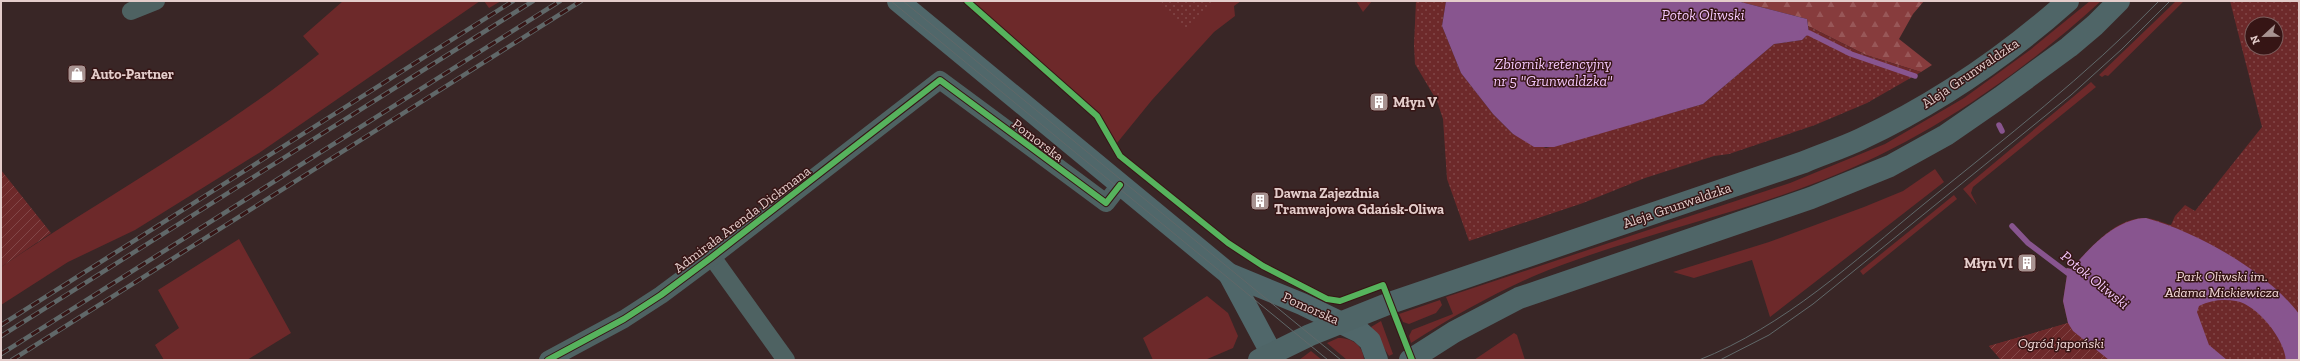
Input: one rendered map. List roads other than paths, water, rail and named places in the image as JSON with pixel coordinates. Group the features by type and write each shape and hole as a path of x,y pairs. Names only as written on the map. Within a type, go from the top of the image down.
{"main road":[{"name":"Pomorska","path":"898,1 1229,274 1341,322 1360,332 1370,341 1377,360"},
{"name":"Aleja Grunwaldzka","path":"1269,358 1341,322 1478,271 1804,162 1860,139 1906,116 1956,86 1997,58 2068,1"},
{"path":"1410,360 1465,326 1532,292 1811,198 1890,166 1946,135 2013,88 2095,25 2119,1"},
{"name":"Pomorska","path":"1229,274 1269,358"}],"street":[{"path":"131,11 156,1"},
{"name":"Pomorska","path":"940,80 1106,203 1120,185"},
{"name":"Admirała Arenda Dickmana","path":"548,360 624,319 712,257 940,80"},
{"name":"Admirała Arenda Dickmana","path":"712,257 786,360"}],"water":[{"name":"Zbiornik retencyjny nr 5 \"Grunwaldzka\"","path":"1446,1 1737,1 1807,19 1809,33 1802,40 1774,44 1703,104 1554,147 1534,147 1513,134 1493,114 1461,73 1442,26"},
{"path":"2146,218 2166,224 2208,243 2250,268 2269,283 2299,314 2299,360 2286,360 2280,342 2268,324 2253,309 2236,301 2222,300 2208,302 2199,306 2197,312 2209,345 2227,360 2109,360 2073,331 2068,323 2063,301 2067,275 2063,272 2067,268 2071,269 2095,243 2114,229 2124,223"}],"waterway":[{"name":"Potok Oliwski","path":"1802,32 1809,33 1851,54 1915,76"},
{"name":"Potok Oliwski","path":"1999,125 2002,131"},
{"name":"Potok Oliwski","path":"2012,226 2028,243 2069,274"}],"tram line":[{"path":"891,1 1328,360"},
{"path":"903,1 1341,360"},
{"path":"1699,360 1730,346 1760,329 1789,311 1844,270 2074,81 2159,1"},
{"path":"1720,360 1769,335 1813,304 2071,95 2122,49 2170,1"}],"railway":[{"path":"1,325 513,1"},
{"path":"1,336 533,1"},
{"path":"1,354 560,1"},
{"path":"12,360 581,1"}],"place":[{"name":"Auto-Partner","path":"77,74"},
{"name":"Młyn V","path":"1379,102"},
{"name":"Dawna Zajezdnia Tramwajowa Gdańsk-Oliwa","path":"1260,201"},
{"name":"Młyn VI","path":"2027,263"}],"park label":[{"name":"Park Oliwski im. Adama Mickiewicza","path":"2222,284"},
{"name":"Ogród japoński","path":"2061,343"}]}
